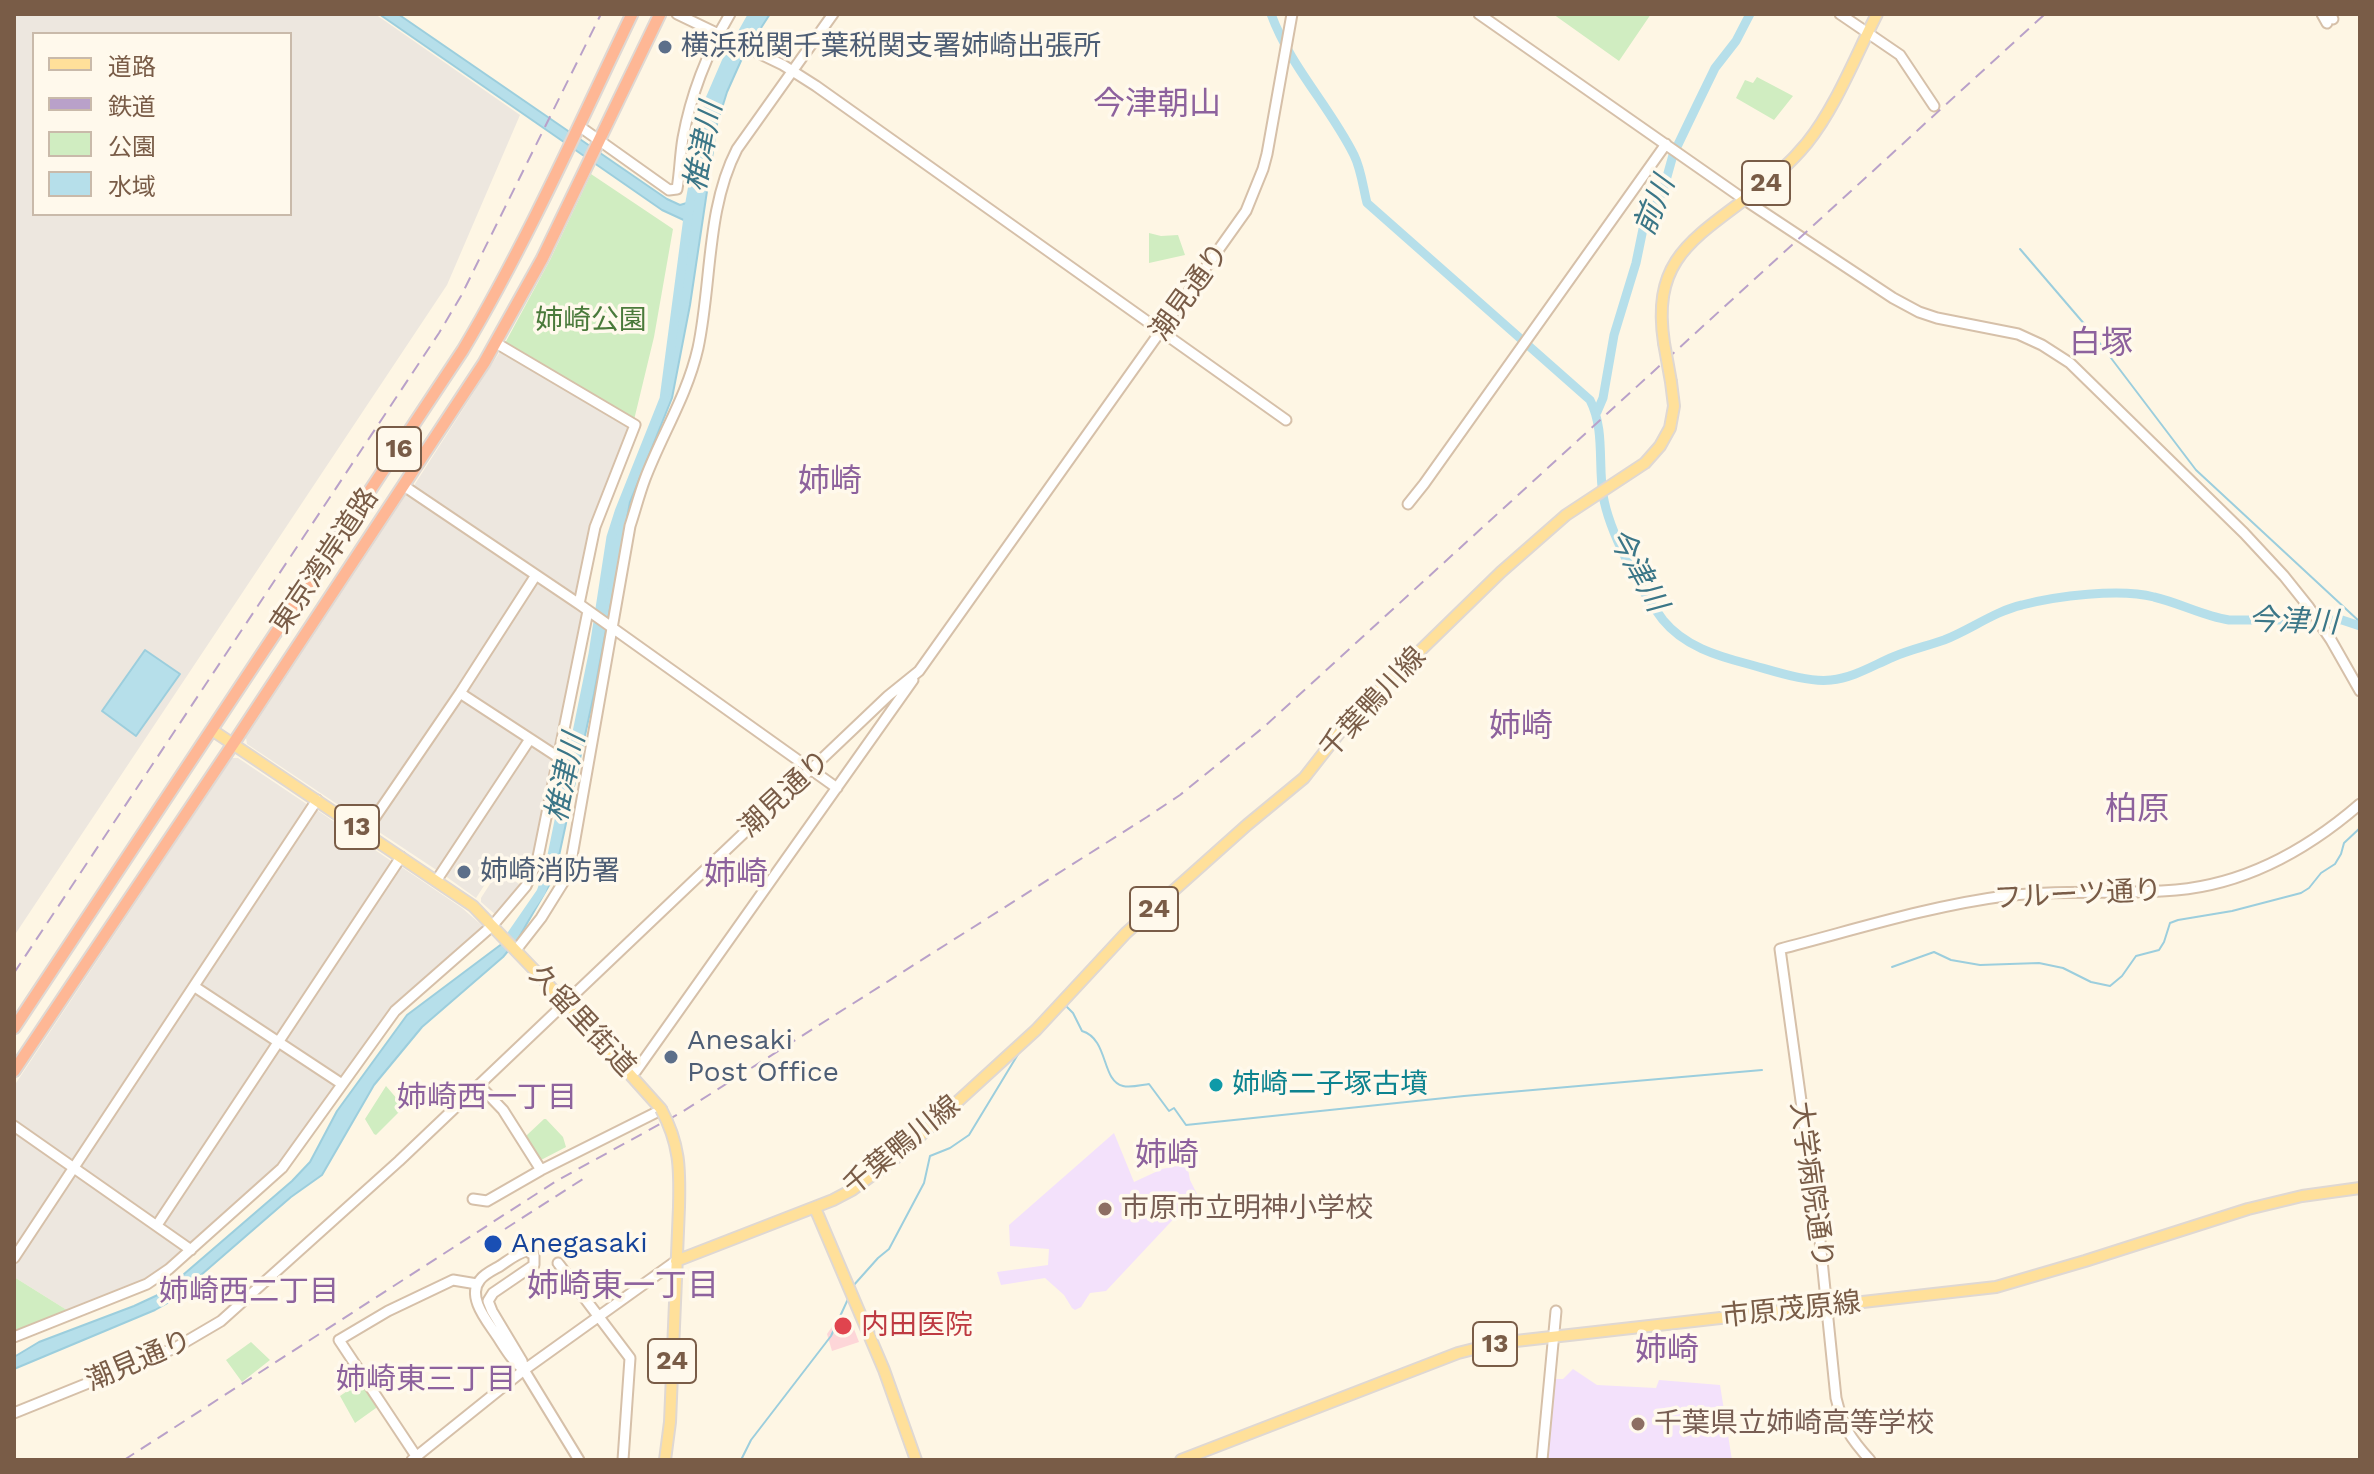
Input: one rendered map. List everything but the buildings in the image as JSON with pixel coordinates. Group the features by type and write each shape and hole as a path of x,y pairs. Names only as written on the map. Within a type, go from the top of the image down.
{"highway":[{"name":"東京湾岸道路","path":"14,1028 463,350 499,289 632,14"},
{"name":"東京湾岸道路","path":"14,1071 496,343 542,259 660,14"}],"main road":[{"name":"千葉鴨川線","path":"676,1261 815,1208 873,1176 1036,1030 1126,933 1304,778 1351,718 1472,600 1553,526 1645,463 1665,438 1673,418 1674,395 1664,343 1661,302 1674,264 1692,240 1783,170 1809,140 1827,112 1877,14"},
{"name":"久留里街道","path":"212,730 467,901 496,928 658,1105 676,1144 679,1163 670,1422 665,1460"},
{"name":"市原茂原線","path":"1181,1460 1458,1353 1498,1343 1996,1287 2248,1209 2302,1196 2360,1188"},
{"path":"815,1208 884,1370 916,1460"}],"street":[{"path":"677,14 793,71 1286,420"},
{"path":"579,126 669,190 677,189 687,115 706,59 722,36 730,14"},
{"path":"514,948 541,918 569,873 630,526 646,477 685,390 698,347 719,199 727,168 737,149 833,14"},
{"name":"潮見通り","path":"14,1413 175,1348 221,1321 399,1161 888,696 919,671 1238,225 1253,196 1267,154 1292,14"},
{"path":"1479,14 1874,286 1919,312 1948,321 2018,334 2065,359 2244,533 2308,606 2360,691"},
{"path":"1840,14 1900,55 1934,106"},
{"path":"1408,504 1666,144"},
{"path":"496,343 635,425 595,527 579,604"},
{"path":"404,486 579,604 837,788"},
{"path":"365,832 536,575"},
{"path":"14,1337 135,1291 169,1269 282,1168 395,1011 496,928 533,874 591,613"},
{"path":"636,1071 919,671"},
{"path":"460,693 558,757"},
{"path":"436,881 530,739"},
{"path":"14,1258 317,800"},
{"name":"フルーツ通り","path":"1780,949 1933,909 1992,898 2193,888 2245,875 2283,858 2331,829 2360,804"},
{"path":"157,1225 401,857"},
{"name":"大学病院通り","path":"1780,949 1819,1231 1836,1398 1841,1422 1870,1460"},
{"path":"195,987 342,1084"},
{"path":"479,1085 503,1110 541,1170"},
{"path":"473,1199 487,1201 541,1170 655,1113"},
{"path":"14,1126 191,1250"},
{"path":"524,1370 514,1362 478,1304 476,1295 477,1284 484,1276 527,1251 534,1255 531,1268 489,1297 488,1301 524,1370 579,1460"},
{"path":"477,1284 453,1280 388,1311 339,1340 416,1459 524,1370 676,1261"},
{"path":"558,1263 630,1358 623,1460"},
{"path":"1542,1460 1556,1311"}],"shaded area":[{"path":"14,14 375,14 520,115 447,285 14,936"},
{"path":"501,350 627,424 630,430 575,597 413,487"},
{"path":"408,492 529,574 530,580 367,824 247,744 246,738"},
{"path":"541,582 583,612 557,748 552,750 467,694 466,687 535,583"},
{"path":"458,699 464,699 523,738 524,743 438,871 373,828"},
{"path":"529,746 534,746 554,762 536,853 526,882 499,863 476,898 444,875"},
{"path":"232,758 238,758 311,807 76,1161 71,1162 14,1123 14,1086"},
{"path":"317,810 394,863 280,1035 274,1036 203,989 202,983"},
{"path":"400,866 462,908 485,928 401,1002 344,1077 338,1079 286,1044 285,1038"},
{"path":"502,872 519,884 520,890 497,916 481,902 481,898 497,873"},
{"path":"199,994 271,1042 272,1047 158,1218 153,1219 82,1170 81,1164 193,995"},
{"path":"277,1050 283,1050 334,1083 335,1089 279,1166 194,1243 187,1243 164,1227 164,1221"},
{"path":"14,1131 67,1167 68,1173 14,1254"},
{"name":"市原市立明神小学校","path":"1114,1133 1134,1182 1162,1169 1187,1164 1197,1194 1106,1291 1090,1293 1081,1307 1075,1310 1045,1278 1001,1285 997,1272 1048,1265 1049,1249 1010,1246 1009,1225"},
{"path":"79,1175 184,1248 151,1278 70,1312 14,1277 14,1265 73,1176"},
{"name":"内田医院","path":"849,1316 859,1342 832,1351 827,1334 838,1318"},
{"name":"千葉県立姉崎高等学校","path":"1573,1369 1597,1385 1656,1388 1659,1380 1720,1385 1732,1460 1547,1460 1553,1379 1563,1379"}],"green space":[{"path":"1553,14 1651,14 1619,61"},
{"path":"1757,77 1793,96 1774,120 1736,98 1745,80 1753,83"},
{"name":"姉崎公園","path":"591,174 673,229 654,337 634,420 504,345 550,260"},
{"path":"1149,233 1178,235 1185,255 1149,263"},
{"path":"386,1086 404,1107 376,1135 365,1119"},
{"path":"544,1119 563,1137 566,1147 541,1160 526,1138"},
{"path":"14,1277 70,1312 14,1333"},
{"path":"251,1342 270,1360 242,1382 226,1360"},
{"path":"359,1383 377,1406 355,1423 340,1396"}],"water":[{"path":"379,14 398,14 680,205 690,202 704,123 720,76 753,14 770,14 744,54 717,124 690,305 672,398 630,502 594,694 557,865 551,882 518,939 503,957 422,1027 374,1085 322,1175 291,1197 171,1301 14,1369 14,1357 39,1342 162,1293 292,1181 310,1162 337,1111 407,1015 507,940 541,892 549,870 593,654 611,537 664,399 688,222 662,210"},
{"path":"145,650 180,674 136,736 102,711"}],"waterway":[{"name":"椎津川","path":"512,934 541,892 549,870 593,654 611,537 664,399 690,202 710,99 726,62 753,14"},
{"name":"今津川","path":"1271,14 1299,69 1354,155 1367,203 1590,400 1598,423 1606,510 1619,543 1635,577 1663,620 1691,643 1736,661 1821,680 1855,674 1944,640 2012,608 2088,594 2140,594 2229,620 2342,620 2360,626"},
{"name":"前川","path":"1597,412 1603,398 1614,335 1643,229 1663,191 1673,155 1715,68 1736,41 1750,14"},
{"path":"2020,249 2092,333 2196,470 2360,622"},
{"path":"1892,967 1934,952 1951,960 1980,965 2039,963 2063,968 2091,982 2110,986 2122,976 2136,956 2159,950 2170,923 2232,911 2301,893 2309,888 2321,873 2335,864 2344,843 2360,828"},
{"path":"1059,1013 1066,1006 1082,1031 1097,1042 1116,1083 1126,1087 1149,1084 1169,1111 1174,1108 1186,1125 1464,1096 1762,1070"},
{"path":"853,1286 889,1249 924,1183 930,1156 950,1148 969,1135 1020,1051"},
{"path":"741,1460 751,1440 831,1336 848,1299"}],"railway":[{"path":"14,973 439,333 461,296 601,14"},
{"path":"124,1460 558,1180 682,1112 1180,795 1265,726 2045,14"},
{"path":"505,1229 586,1177"}],"place":[{"name":"横浜税関千葉税関支署姉崎出張所","path":"665,47"},
{"name":"姉崎消防署","path":"464,872"},
{"name":"Anesaki Post Office","path":"671,1057"},
{"name":"姉崎二子塚古墳","path":"1216,1085"},
{"name":"市原市立明神小学校","path":"1105,1209"},
{"name":"Anegasaki","path":"493,1244"},
{"name":"内田医院","path":"843,1326"},
{"name":"千葉県立姉崎高等学校","path":"1638,1424"}],"district":[{"name":"今津朝山","path":"1157,105"},
{"name":"白塚","path":"2101,344"},
{"name":"姉崎","path":"830,482"},
{"name":"姉崎","path":"1521,727"},
{"name":"柏原","path":"2137,810"},
{"name":"姉崎","path":"736,875"},
{"name":"姉崎西一丁目","path":"487,1098"},
{"name":"姉崎","path":"1167,1156"},
{"name":"姉崎東一丁目","path":"623,1287"},
{"name":"姉崎西二丁目","path":"249,1292"},
{"name":"姉崎","path":"1667,1351"},
{"name":"姉崎東三丁目","path":"426,1380"}]}
